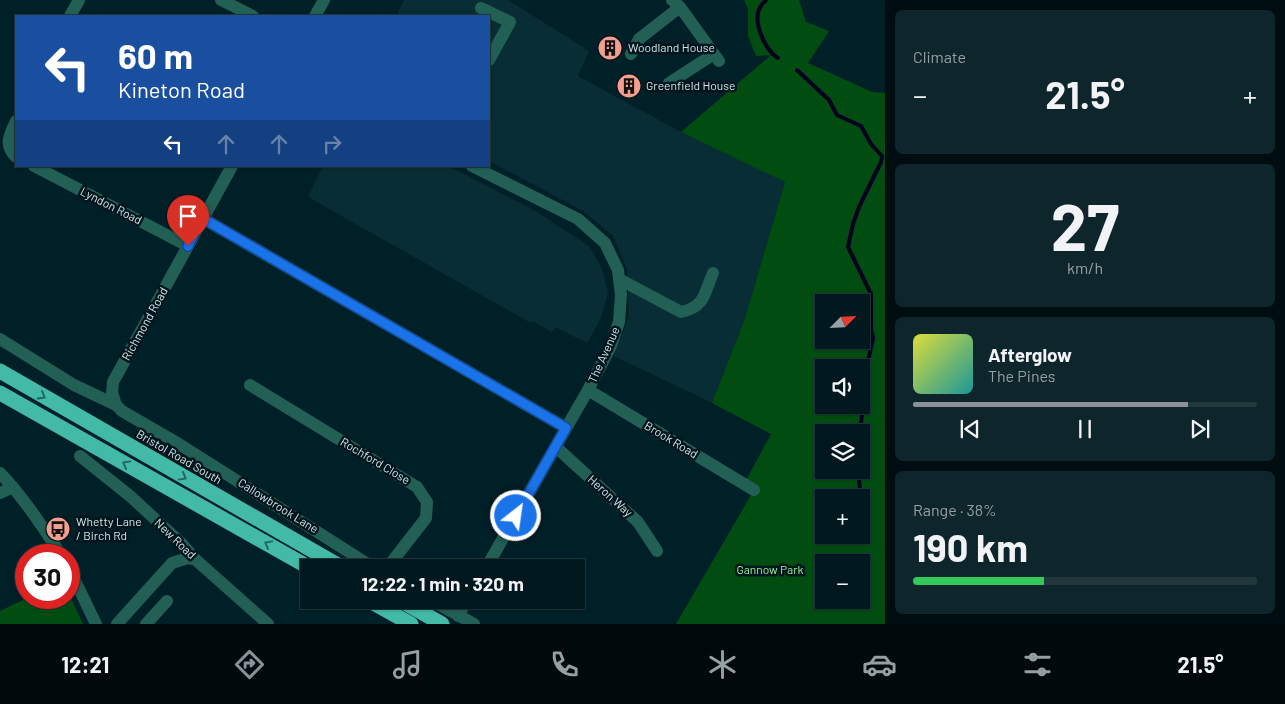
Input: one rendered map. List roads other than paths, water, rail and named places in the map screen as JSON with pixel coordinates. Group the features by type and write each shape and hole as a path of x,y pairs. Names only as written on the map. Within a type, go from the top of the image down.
{"highway":[{"name":"Bristol Road South","path":"0,372 327,559"},
{"path":"0,393 300,562"},
{"path":"384,609 411,624"},
{"path":"416,609 442,624"}],"street":[{"path":"71,15 79,0"},
{"path":"221,0 251,15"},
{"path":"316,15 324,0"},
{"path":"631,54 639,40 676,3 716,57 669,83"},
{"path":"480,8 510,22 490,58"},
{"path":"15,123 9,136 8,145 10,152 15,156"},
{"name":"Lyndon Road","path":"36,167 188,246"},
{"name":"Richmond Road","path":"116,405 112,393 113,382 231,167"},
{"name":"The Avenue","path":"474,167 578,219 605,243 618,270 620,295 619,322 611,346 556,447 491,559"},
{"path":"202,218 566,428"},
{"path":"619,279 681,312 690,310 700,304 713,273"},
{"name":"Callowbrook Lane","path":"0,339 74,385 116,405 122,411 179,444 360,559"},
{"name":"Rochford Close","path":"250,385 417,487 427,502 426,518 394,559"},
{"name":"Brook Road","path":"588,390 754,490"},
{"name":"Heron Way","path":"556,447 638,522 657,551"},
{"name":"New Road","path":"80,456 130,496 181,542 196,560 268,624"},
{"path":"0,473 13,487 54,544"},
{"path":"0,493 13,487"},
{"path":"116,624 172,562 188,558 196,560"},
{"path":"80,591 96,624"},
{"path":"146,624 166,601"},
{"path":"446,609 474,624"},
{"path":"458,616 462,609"}],"waterway":[{"path":"766,0 758,12 759,26 764,42 778,58"},
{"path":"797,70 829,100 837,115 861,126 871,144 882,156 881,162 859,207 848,247 871,294 871,329 873,338 868,361 861,424"},
{"path":"859,479 860,489"}],"place":[{"name":"Woodland House","path":"610,48"},
{"name":"Greenfield House","path":"629,86"},
{"name":"Whetty Lane / Birch Rd","path":"58,529"}],"park label":[{"name":"Gannow Park","path":"770,570"}]}
